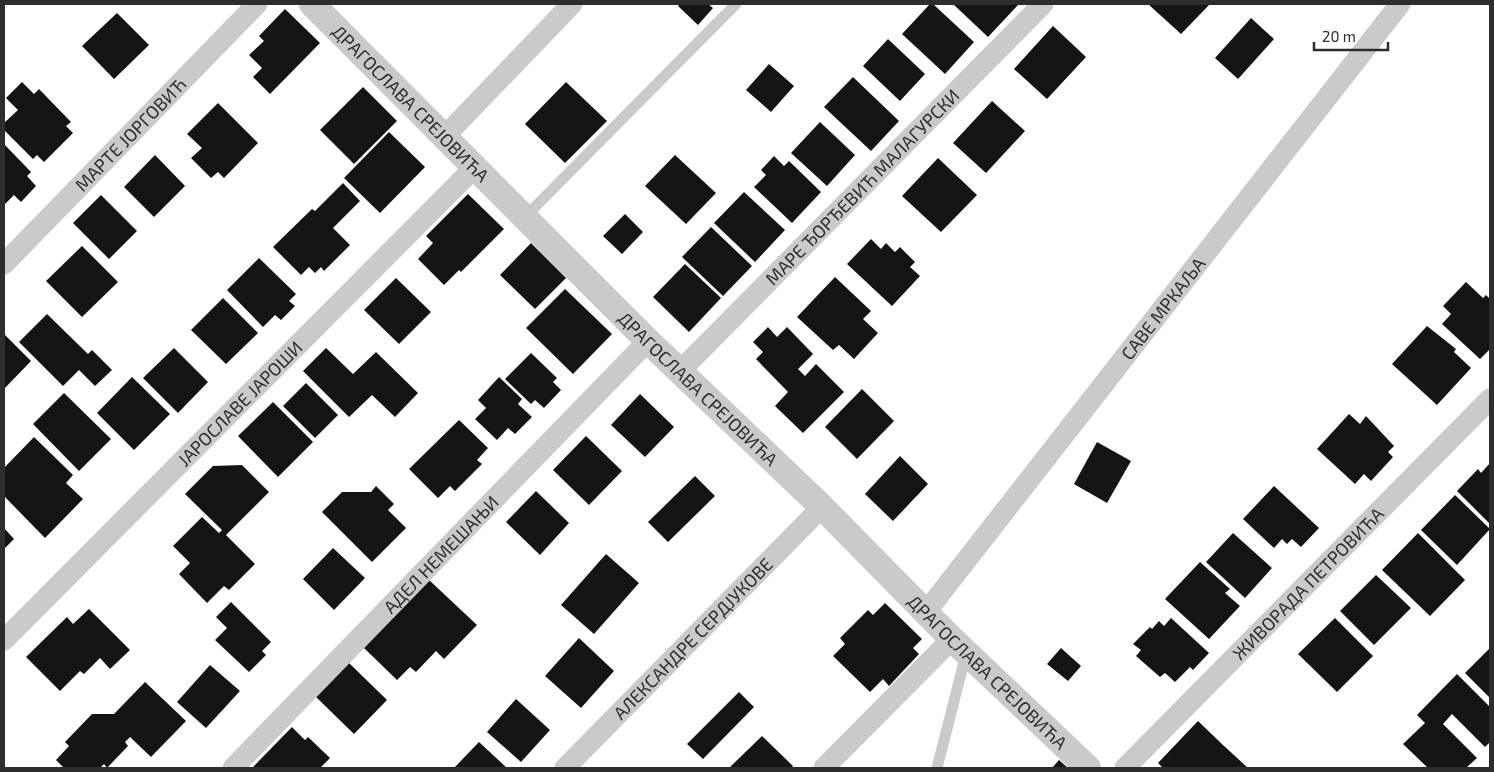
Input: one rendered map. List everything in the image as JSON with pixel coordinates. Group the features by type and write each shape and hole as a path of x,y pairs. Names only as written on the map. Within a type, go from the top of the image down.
{"street":[{"name":"МАРТЕ ЈОРГОВИЋ","path":"4,264 257,4"},
{"name":"ДРАГОСЛАВА СРЕЈОВИЋА","path":"312,4 648,341 822,507 959,646 1088,768"},
{"path":"444,137 572,4"},
{"name":"МАРЕ ЂОРЂЕВИЋ МАЛАГУРСКИ","path":"680,371 1043,4"},
{"name":"САВЕ МРКАЉА","path":"926,612 1400,4"},
{"name":"ЈАРОСЛАВЕ ЈАРОШИ","path":"4,640 475,167"},
{"name":"АДЕЛ НЕМЕШАЊИ","path":"232,768 648,341"},
{"name":"ЖИВОРАДА ПЕТРОВИЋА","path":"1125,768 1490,399"},
{"name":"АЛЕКСАНДРЕ СЕРДЈУКОВЕ","path":"564,768 822,507"},
{"path":"824,768 959,646"}],"lane":[{"path":"525,217 736,4"},
{"path":"937,768 959,646"}],"building":[{"path":"680,4 708,4 713,8 698,25 678,6"},
{"path":"930,4 933,4 974,42 945,74 902,34"},
{"path":"953,4 1019,4 988,37"},
{"path":"1148,4 1210,4 1181,34"},
{"path":"285,9 320,43 270,94 253,77 262,68 249,55 264,41 259,36"},
{"path":"117,13 149,45 114,79 82,46"},
{"path":"1251,18 1274,39 1238,79 1215,58"},
{"path":"1053,26 1086,57 1047,99 1014,69"},
{"path":"888,39 925,74 900,101 863,66"},
{"path":"769,64 794,86 771,112 746,90"},
{"path":"853,77 899,121 871,151 824,107"},
{"path":"22,82 34,94 39,89 71,122 66,126 73,133 44,162 37,155 33,159 4,130 4,123 18,110 6,98"},
{"path":"566,82 607,121 565,163 525,124"},
{"path":"363,87 397,121 354,164 320,130"},
{"path":"992,101 1025,131 986,173 953,143"},
{"path":"218,103 258,143 224,178 218,172 211,178 191,158 202,148 187,134"},
{"path":"820,122 855,155 827,186 791,153"},
{"path":"389,132 425,167 380,213 344,178"},
{"path":"4,144 31,172 27,176 36,186 21,202 14,195 4,205"},
{"path":"155,155 185,186 154,217 124,187"},
{"path":"675,155 716,193 686,224 645,186"},
{"path":"774,156 784,166 789,161 821,192 792,223 754,187 766,175 761,170"},
{"path":"938,158 977,195 941,232 902,196"},
{"path":"343,183 360,201 333,228 350,245 324,271 321,267 315,273 309,267 301,275 273,247 312,209 315,211"},
{"path":"744,192 785,230 755,262 714,223"},
{"path":"468,194 504,229 461,272 459,270 444,285 418,259 433,243 426,236"},
{"path":"101,195 137,231 109,259 73,223"},
{"path":"625,214 643,232 622,254 603,236"},
{"path":"711,227 752,266 723,296 682,257"},
{"path":"871,239 881,249 886,243 895,252 900,247 915,262 910,267 920,276 892,306 847,264"},
{"path":"531,243 566,278 535,309 500,275"},
{"path":"82,246 118,282 82,317 46,281"},
{"path":"259,258 296,294 289,301 295,306 281,320 275,315 263,327 227,290"},
{"path":"685,264 721,298 689,332 653,297"},
{"path":"835,277 871,311 863,319 878,333 854,359 839,345 833,350 797,317"},
{"path":"396,278 431,312 399,344 364,310"},
{"path":"1466,282 1483,298 1486,295 1490,299 1490,349 1480,359 1442,324 1451,314 1443,306"},
{"path":"565,289 612,334 573,374 526,328"},
{"path":"223,298 258,333 226,364 191,330"},
{"path":"47,314 88,354 92,350 112,370 95,386 79,370 63,386 19,342"},
{"path":"1427,326 1456,349 1454,352 1471,368 1437,405 1392,364"},
{"path":"768,327 777,337 787,327 813,354 798,369 805,376 816,364 844,392 803,433 775,406 788,392 756,359 763,352 753,342"},
{"path":"4,334 31,361 4,389"},
{"path":"174,348 208,382 178,413 143,378"},
{"path":"326,348 353,374 376,352 418,393 395,417 372,395 349,417 303,371"},
{"path":"531,353 557,378 553,382 561,390 544,408 535,400 531,404 505,379"},
{"path":"132,377 170,414 134,450 97,413"},
{"path":"499,377 522,399 518,404 532,417 515,434 508,428 497,440 475,419 486,408 478,400"},
{"path":"306,383 338,415 315,438 283,406"},
{"path":"862,389 894,421 857,459 825,427"},
{"path":"64,393 111,439 79,471 33,424"},
{"path":"640,394 674,427 645,457 611,425"},
{"path":"273,402 313,442 278,477 238,436"},
{"path":"1349,414 1360,424 1366,416 1394,446 1388,452 1393,457 1371,481 1364,474 1355,484 1317,449"},
{"path":"459,420 488,448 477,460 482,464 455,491 450,486 438,498 409,469"},
{"path":"586,436 622,471 589,505 553,470"},
{"path":"34,437 73,475 66,483 83,499 45,538 4,496 4,468"},
{"path":"1097,442 1131,461 1107,503 1074,484"},
{"path":"900,456 928,484 893,521 865,494"},
{"path":"1490,463 1490,524 1457,491 1478,469 1481,473"},
{"path":"242,465 269,492 226,535 255,564 229,590 224,586 207,603 179,574 190,563 173,546 202,517 219,533 222,530 185,494 213,466"},
{"path":"695,476 715,496 668,542 648,522"},
{"path":"376,486 394,504 388,510 406,528 372,562 322,512 342,492 371,492"},
{"path":"1274,486 1319,528 1301,547 1292,539 1287,544 1282,539 1274,548 1243,519"},
{"path":"536,491 569,523 540,555 506,522"},
{"path":"1455,495 1490,529 1457,565 1421,530"},
{"path":"4,528 14,539 4,549"},
{"path":"1233,533 1272,568 1245,598 1206,562"},
{"path":"1418,533 1465,580 1430,616 1382,570"},
{"path":"333,548 365,578 334,610 303,579"},
{"path":"606,554 639,583 594,634 561,605"},
{"path":"1200,562 1230,589 1225,593 1240,606 1209,639 1165,599"},
{"path":"1376,575 1411,608 1374,645 1340,611"},
{"path":"428,579 477,625 444,659 436,651 416,672 410,667 397,680 363,647"},
{"path":"231,602 271,642 262,651 266,655 249,672 215,640 227,628 216,617"},
{"path":"885,603 922,639 913,648 919,654 889,686 883,679 870,692 833,656 845,644 840,638 868,610 873,615"},
{"path":"89,609 130,650 110,669 100,658 84,674 80,671 60,691 26,657 67,617 73,624"},
{"path":"1171,618 1209,653 1193,670 1190,667 1175,682 1165,673 1160,677 1136,656 1141,650 1133,644 1150,627 1152,629 1159,621 1164,626"},
{"path":"1335,618 1373,656 1337,692 1298,654"},
{"path":"579,638 614,671 581,708 545,676"},
{"path":"1061,648 1081,666 1068,681 1047,664"},
{"path":"1490,648 1490,698 1465,673"},
{"path":"348,662 387,700 354,734 315,696"},
{"path":"210,665 240,691 206,728 177,702"},
{"path":"1457,674 1490,707 1490,742 1485,747 1452,714 1443,724 1477,758 1466,768 1428,768 1403,744 1425,723 1417,715"},
{"path":"145,682 186,721 151,757 130,737 125,742 128,746 107,768 104,764 100,768 64,768 56,760 69,746 65,742 92,714 114,714"},
{"path":"739,692 754,707 703,759 687,744"},
{"path":"516,699 550,730 521,762 487,732"},
{"path":"1198,721 1248,768 1163,768 1158,763"},
{"path":"292,727 305,740 308,737 330,758 320,768 252,768"},
{"path":"762,736 793,766 791,768 729,768"},
{"path":"479,742 507,768 454,768"},
{"path":"1059,760 1068,768 1052,768"}]}
